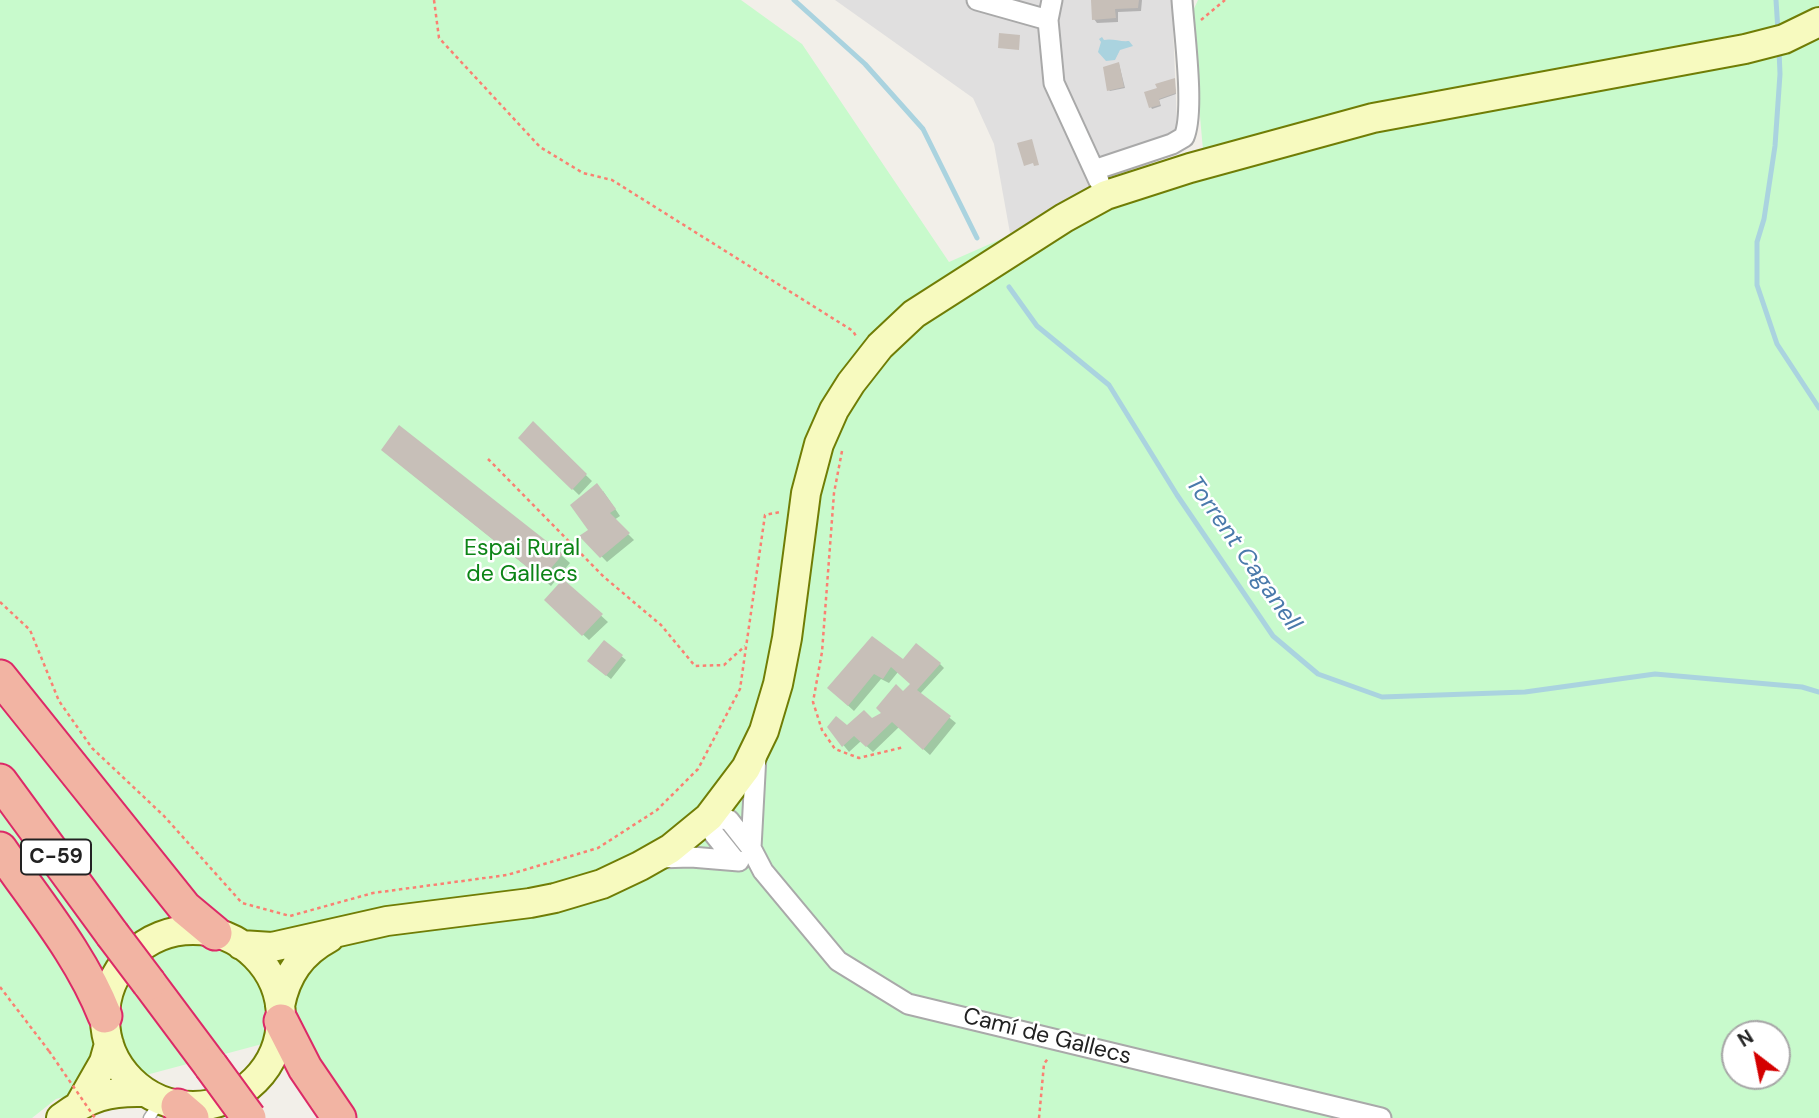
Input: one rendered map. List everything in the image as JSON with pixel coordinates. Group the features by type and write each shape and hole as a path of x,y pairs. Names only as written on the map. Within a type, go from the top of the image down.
{"highway":[{"path":"0,677 185,908 228,939"},
{"name":"C-59","path":"0,781 249,1118"},
{"path":"0,849 74,956 97,997 107,1030"},
{"path":"281,1013 305,1069 339,1118"}],"main road":[{"path":"79,1113 104,1062 109,993 117,971 135,951 156,939 191,930 272,947 347,929 420,916 555,898 602,884 655,859 709,817 746,768 764,731 778,684 787,638 804,507 819,444 834,410 869,360 914,314 940,295 1106,195 1190,168 1373,118 1745,49 1784,39 1819,22"},
{"path":"79,1113 114,1093 165,1107 216,1104 237,1095 268,1065 276,1047 287,982 304,954 347,929"},
{"path":"228,939 255,956 266,970 275,988 281,1013"},
{"path":"107,1030 125,1073 165,1107"}],"street":[{"path":"977,0 1048,20"},
{"path":"1052,0 1048,20 1054,83 1106,195"},
{"path":"1094,170 1172,144 1184,137 1187,120 1187,75 1182,0"},
{"path":"751,848 757,747"},
{"path":"709,817 714,834 734,859"},
{"name":"Camí de Gallecs","path":"709,817 729,820 751,848 763,871 838,961 908,1004 1381,1118"},
{"name":"Camí de Gallecs","path":"655,859 734,859 763,871"}],"path":[{"path":"434,0 439,38 540,148 583,173 612,180 853,331 869,360"},
{"path":"1184,35 1226,0"},
{"path":"844,441 834,493 822,652 813,702 822,730 835,749 859,758 904,747"},
{"path":"488,459 604,577 661,625 695,666 724,665 746,645"},
{"path":"0,602 30,630 59,701 92,748 164,816 242,903 290,916 373,893 507,875 598,848 657,810 698,769 740,689 765,515 804,507"},
{"path":"0,987 49,1051 79,1113"},
{"path":"1040,1118 1044,1064 1060,1041"}],"shaded area":[{"path":"835,0 1172,0 1178,151 1130,173 1110,177 1090,186 1059,211 1010,233 994,144 973,98"}],"green space":[{"name":"Espai Rural de Gallecs","path":"0,0 741,0 802,44 949,262 1203,150 1191,15 1198,0 1819,0 1819,1118 352,1118 296,1035 56,1099 32,1118 0,1118"}],"water":[{"path":"1102,37 1104,40 1129,41 1133,46 1120,50 1115,60 1106,61 1098,52 1101,42 1099,39"}],"building":[{"path":"1091,0 1139,0 1138,8 1115,9 1116,18 1092,20"},
{"path":"999,33 1020,35 1019,50 998,48"},
{"path":"1119,62 1124,87 1107,91 1103,67"},
{"path":"1175,78 1176,93 1159,99 1160,105 1149,108 1144,92 1157,88 1155,84"},
{"path":"1032,139 1039,165 1034,166 1033,163 1024,166 1017,143"},
{"path":"533,421 587,474 572,490 518,438"},
{"path":"399,425 563,554 542,579 381,450"},
{"path":"597,483 616,509 610,513 630,533 600,558 579,536 588,530 570,505"},
{"path":"563,579 603,614 582,636 544,600"},
{"path":"872,636 903,659 916,643 941,663 917,690 951,716 923,750 892,722 866,747 854,736 842,747 827,727 836,716 847,725 864,710 872,718 881,713 876,708 896,684 903,691 910,684 891,667 883,679 874,674 848,706 827,688"},
{"path":"604,640 623,655 606,676 587,661"}],"waterway":[{"name":"Torrent Caganell","path":"794,0 865,64 923,129 977,238"},
{"path":"1776,0 1778,31"},
{"path":"1779,50 1775,146 1764,219 1757,242 1757,285 1777,344 1819,408"},
{"name":"Torrent Caganell","path":"1009,287 1037,326 1109,385 1177,495 1273,636 1318,674 1382,697 1525,692 1655,674 1802,687 1819,692"}]}
